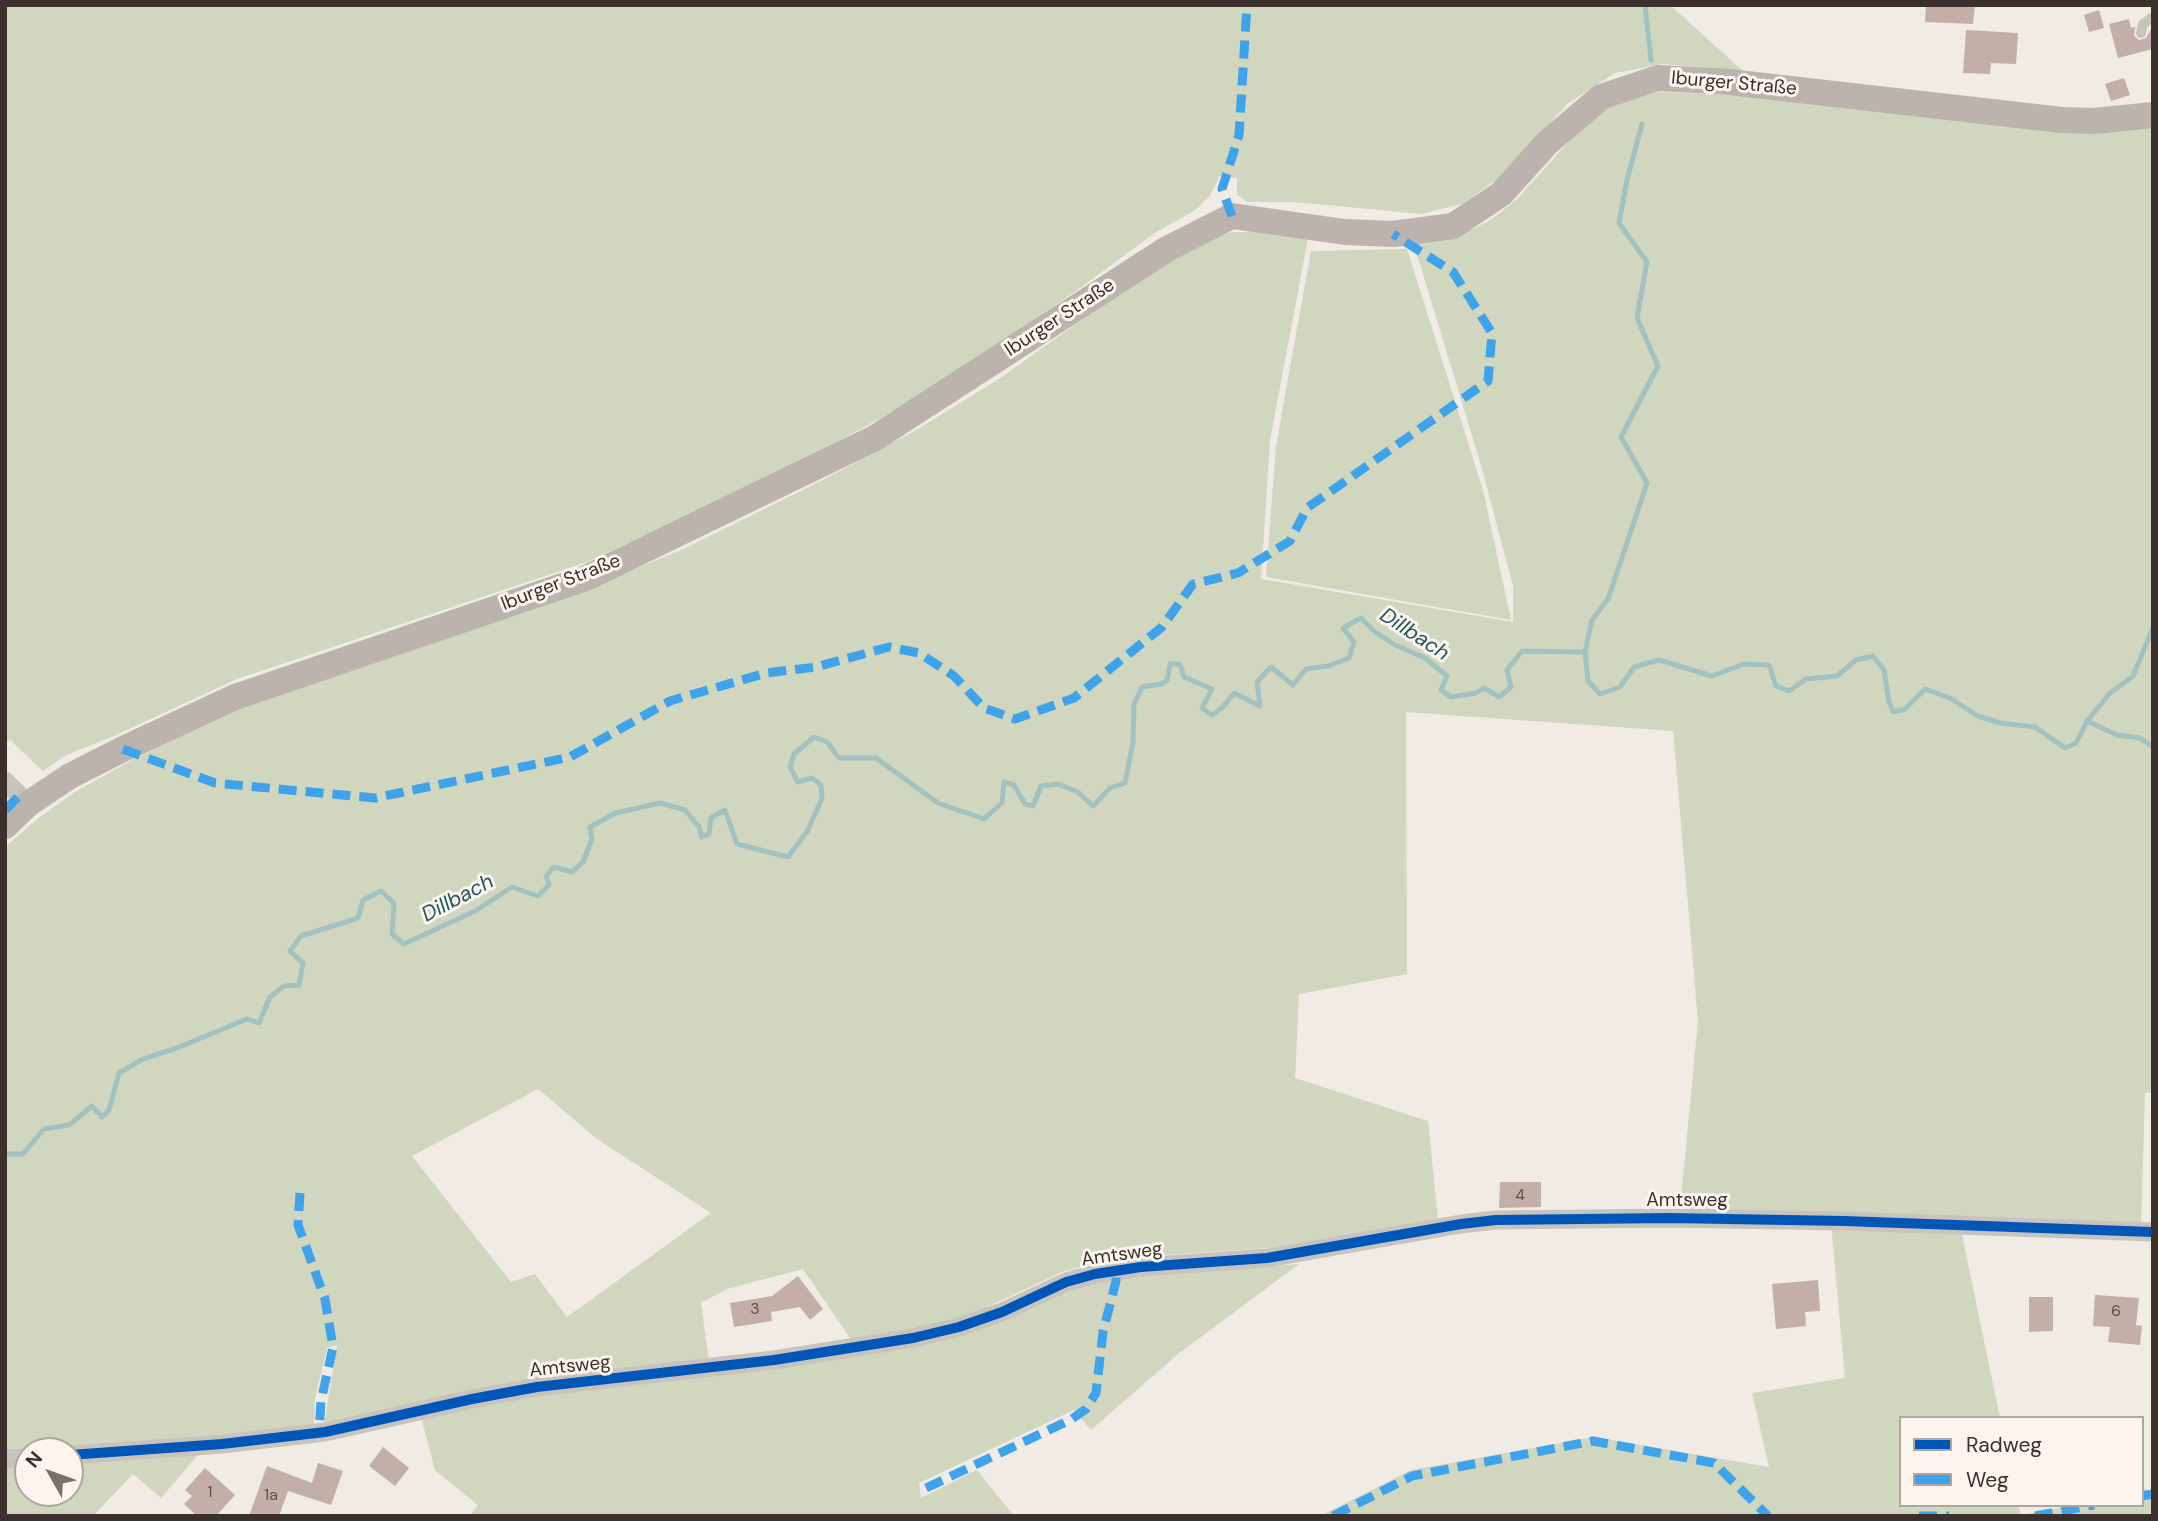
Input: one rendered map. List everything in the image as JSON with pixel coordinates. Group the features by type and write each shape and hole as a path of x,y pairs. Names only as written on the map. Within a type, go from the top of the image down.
{"main road":[{"name":"Iburger Straße","path":"5,826 28,804 69,776 235,697 586,578 875,438 1167,249 1231,216 1345,232 1393,234 1453,226 1501,194 1547,144 1601,97 1658,78 1765,86 2062,120 2094,121 2153,114"}],"street":[{"path":"5,781 28,804"},
{"name":"Amtsweg","path":"84,1454 222,1444 325,1432 537,1387 774,1360 913,1338 970,1324 1066,1282 1095,1274 1267,1258 1496,1220 1670,1218 1844,1221 2153,1232"}],"lane":[{"path":"2141,33 2143,24 2153,17"}],"green space":[{"path":"5,5 1670,5 1744,72 1663,64 1615,73 1567,104 1505,174 1462,204 1421,214 1295,202 1248,202 1237,195 1237,178 1220,176 1209,197 1194,211 1156,232 936,387 794,466 587,562 237,679 114,736 66,755 43,771 10,740 5,744"},
{"path":"1659,92 1789,98 2153,126 2153,1092 2145,1093 2141,1226 1680,1209 1698,1021 1673,731 1406,712 1407,974 1299,994 1295,1078 1428,1121 1438,1220 1269,1248 1109,1259 1062,1272 959,1320 852,1341 803,1269 727,1289 701,1303 709,1361 324,1424 337,1345 327,1348 315,1399 314,1425 84,1445 84,1437 14,1437 14,1450 5,1451 5,847 40,817 75,792 130,761 243,705 340,669 530,611 679,551 819,482 918,429 999,379 1132,284 1195,245 1232,232 1262,232 1308,238 1270,440 1261,579 1513,622 1513,586 1481,465 1413,241 1451,235 1475,228 1492,219 1516,200 1585,124 1606,107","holes":["538,1089 597,1139 711,1213 567,1317 535,1274 511,1282 412,1156"]},
{"path":"1407,249 1483,490 1511,620 1266,577 1276,446 1311,251"},
{"path":"1831,1223 1961,1230 2000,1416 1899,1416 1899,1507 2019,1507 2021,1515 2065,1507 2144,1507 2146,1489 2153,1496 2153,1516 1320,1516 1411,1470 1594,1437 1769,1467 1752,1393 1845,1378"},
{"path":"1299,1264 1178,1354 1091,1430 1074,1410 919,1483 921,1498 977,1470 1014,1516 469,1516 478,1505 435,1470 421,1417 534,1394 800,1362 1109,1277"},
{"path":"202,1450 161,1498 133,1474 93,1516 5,1516 5,1466 14,1465 14,1507 84,1507 84,1460"}],"building":[{"path":"1926,5 1975,5 1973,24 1925,22"},
{"path":"2099,10 2104,28 2089,32 2084,15"},
{"path":"2129,19 2131,28 2135,27 2134,36 2139,40 2146,38 2153,26 2153,49 2118,58 2109,24"},
{"path":"1966,30 2018,33 2016,64 1991,63 1990,74 1963,73"},
{"path":"2124,78 2130,95 2111,101 2105,84"},
{"path":"1500,1182 1541,1182 1541,1207 1499,1208"},
{"path":"798,1276 823,1309 810,1320 800,1307 771,1312 772,1321 734,1327 730,1303 772,1296"},
{"path":"1818,1280 1820,1311 1805,1312 1806,1326 1776,1329 1772,1284"},
{"path":"2095,1295 2139,1298 2136,1325 2142,1326 2140,1345 2108,1342 2110,1327 2093,1326"},
{"path":"2029,1297 2053,1297 2053,1331 2029,1332"},
{"path":"383,1447 409,1468 395,1486 369,1466"},
{"path":"318,1463 343,1471 331,1505 288,1491 279,1516 249,1516 267,1466 312,1483"},
{"path":"205,1468 235,1495 216,1516 197,1516 184,1504 192,1496 185,1490"}],"waterway":[{"name":"Dillbach","path":"1645,5 1651,60"},
{"name":"Dillbach","path":"1642,124 1619,223 1647,262 1637,318 1658,366 1621,437 1647,483 1608,599 1592,620 1585,652 1588,681 1600,694 1620,687 1634,667 1659,660 1712,676 1744,664 1769,665 1776,686 1789,691 1806,679 1837,676 1856,660 1873,656 1884,670 1893,712 1905,709 1925,689 1950,698 1978,716 2000,723 2035,727 2065,748 2076,743 2087,721 2110,693 2133,676 2153,628"},
{"name":"Dillbach","path":"5,1152 23,1154 44,1129 69,1125 92,1106 102,1117 109,1110 119,1073 143,1059 247,1019 259,1023 270,997 284,986 299,985 303,963 290,951 301,936 358,918 363,900 381,891 394,903 392,934 404,944 475,911 512,887 538,896 549,885 546,876 554,867 572,872 583,862 592,839 590,827 616,813 660,803 685,810 699,827 702,837 709,834 711,818 725,810 737,844 788,857 808,830 822,798 821,785 812,778 798,782 790,767 794,754 814,737 827,742 839,758 876,758 938,803 984,819 1002,803 1004,782 1014,785 1025,804 1033,806 1041,786 1058,784 1078,792 1093,806 1110,788 1125,783 1133,742 1134,704 1142,687 1162,684 1167,680 1170,664 1180,664 1184,677 1212,689 1202,708 1212,715 1223,707 1234,693 1260,706 1257,682 1271,667 1293,685 1306,669 1328,666 1349,658 1354,642 1343,628 1361,618 1375,632 1395,645 1425,658 1447,676 1441,690 1451,697 1476,693 1484,688 1499,697 1511,687 1507,670 1522,651 1585,652"},
{"name":"Dillbach","path":"2087,721 2117,735 2140,738 2153,747"}],"marked path":[{"path":"1232,216 1222,189 1239,135 1247,5"},
{"path":"123,749 215,783 375,798 570,757 670,701 766,673 816,667 889,647 919,653 954,676 984,708 1015,719 1074,698 1162,627 1193,584 1238,573 1290,541 1307,508 1488,381 1492,333 1453,272 1393,234"},
{"path":"5,810 20,795"},
{"path":"300,1193 298,1225 325,1299 333,1347 321,1401 319,1432"},
{"path":"926,1488 1072,1419 1086,1409 1096,1393 1103,1332 1116,1281 1116,1270"},
{"path":"1333,1516 1412,1476 1593,1441 1714,1463 1768,1516"},
{"path":"2144,1496 2153,1494"},
{"path":"2035,1516 2083,1507"},
{"path":"1919,1516 1949,1516"}],"cycle path":[{"path":"84,1454 222,1444 325,1432 537,1387 774,1360 913,1338 959,1327 1002,1312 1066,1282 1095,1274 1141,1267 1267,1258 1496,1220 1670,1218 1844,1221 2153,1232"}]}
